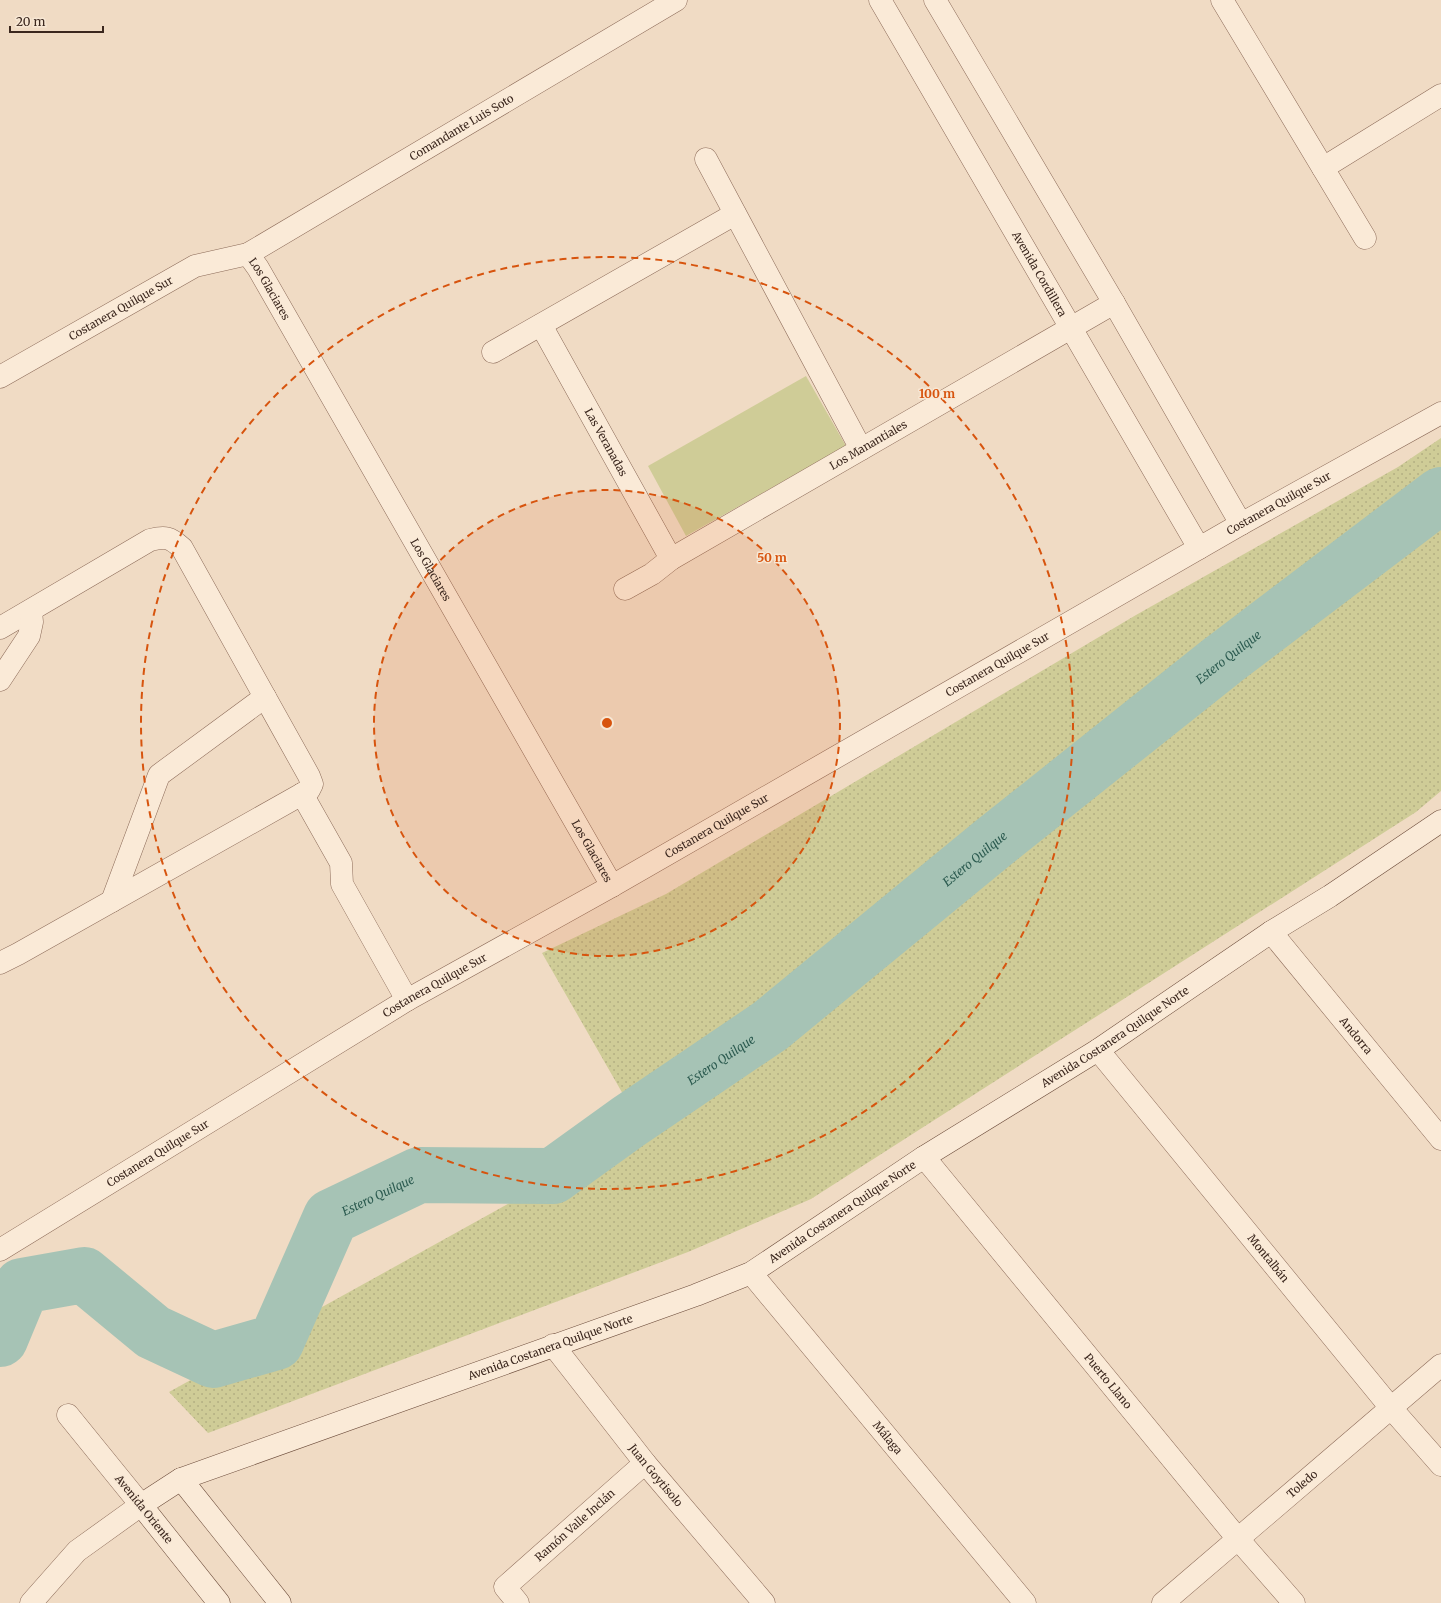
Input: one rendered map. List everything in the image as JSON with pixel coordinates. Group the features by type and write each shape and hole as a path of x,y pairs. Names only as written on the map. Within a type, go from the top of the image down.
{"street":[{"name":"Comandante Luis Soto","path":"248,254 676,0"},
{"name":"Avenida Cordillera","path":"880,0 1199,548"},
{"path":"935,0 1114,303 1241,524"},
{"path":"1222,0 1366,238"},
{"path":"1323,168 1441,95"},
{"path":"706,159 861,449"},
{"path":"493,352 736,214"},
{"name":"Costanera Quilque Sur","path":"0,377 195,266 248,254"},
{"name":"Los Glaciares","path":"248,254 262,275 612,886"},
{"name":"Los Manantiales","path":"625,590 652,574 671,559 1114,303"},
{"name":"Las Veranadas","path":"541,325 671,559"},
{"name":"Costanera Quilque Sur","path":"0,1250 407,1000 612,886 1241,524 1441,413"},
{"path":"0,628 150,540 163,537 174,541 182,548 309,776 312,784 308,790 302,794 0,963"},
{"path":"0,680 29,636 32,622 31,611"},
{"path":"112,901 159,775 265,697"},
{"path":"302,794 341,863 342,884 407,1000"},
{"name":"Avenida Costanera Quilque Norte","path":"141,1505 181,1479 689,1297 751,1273 924,1157 1098,1050 1271,932 1330,896 1441,821"},
{"name":"Andorra","path":"1271,932 1441,1139"},
{"name":"Montalbán","path":"1098,1050 1391,1408 1441,1464"},
{"name":"Puerto Llano","path":"924,1157 1238,1539 1294,1603"},
{"name":"Málaga","path":"751,1273 1025,1603"},
{"name":"Juan Goytisolo","path":"553,1345 645,1463 764,1603"},
{"name":"Toledo","path":"1163,1603 1441,1365"},
{"name":"Avenida Oriente","path":"68,1415 220,1603"},
{"name":"Ramón Valle Inclán","path":"512,1595 645,1463"},
{"path":"181,1479 280,1603"},
{"path":"31,1603 77,1551 141,1505"}],"shaded area":[{"path":"806,376 846,446 686,536 648,466"},
{"path":"1441,438 1441,791 1416,812 811,1199 688,1252 208,1433 169,1392 643,1129 542,953 666,894 1136,615 1398,467"}],"waterway":[{"name":"Estero Quilque","path":"0,1339 22,1286 84,1275 153,1332 213,1360 276,1342 331,1217 419,1175 553,1176 628,1122 770,1026 993,843 1223,660 1441,495"}]}
